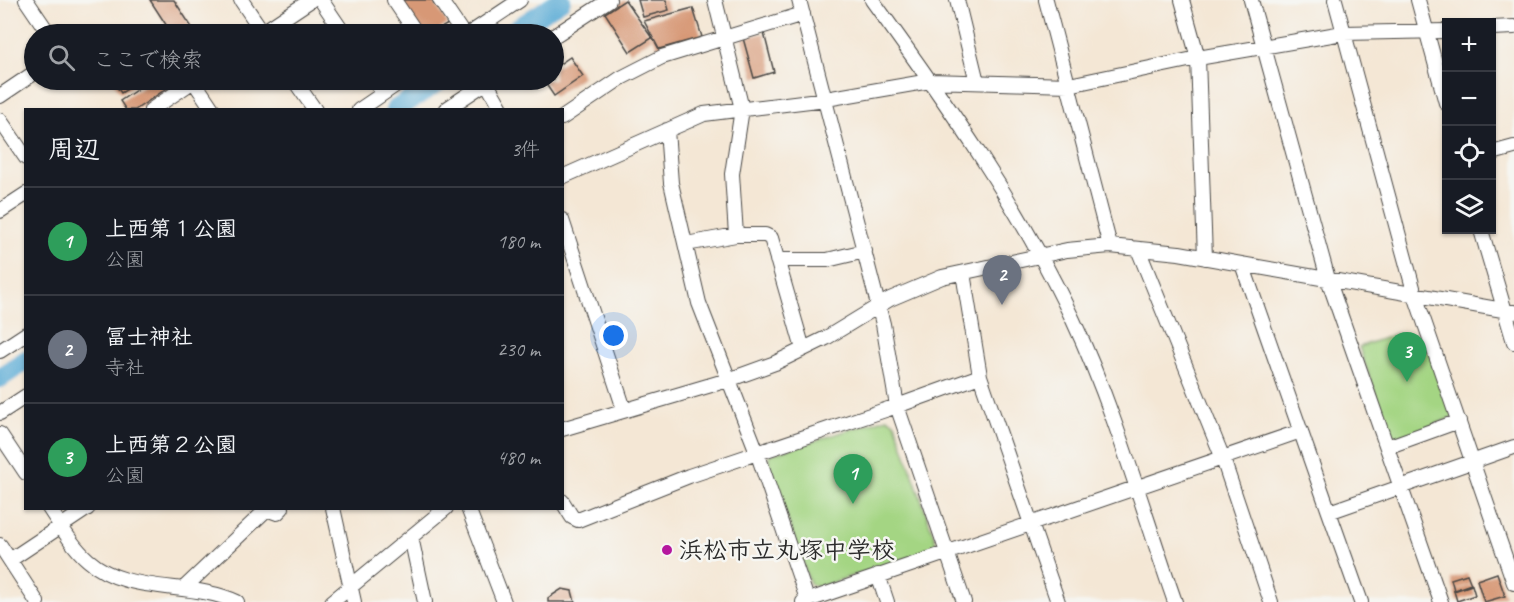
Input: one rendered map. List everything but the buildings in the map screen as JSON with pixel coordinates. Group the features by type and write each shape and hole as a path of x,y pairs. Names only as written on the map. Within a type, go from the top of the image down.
{"street":[{"path":"26,0 42,24"},
{"path":"241,0 256,24"},
{"path":"276,24 311,0"},
{"path":"321,0 337,24"},
{"path":"394,0 410,24"},
{"path":"440,0 456,24"},
{"path":"484,24 520,0"},
{"path":"564,29 609,0"},
{"path":"715,0 742,109 732,174 736,235"},
{"path":"799,0 865,251 878,305 897,406 964,602"},
{"path":"872,0 930,81 1000,186 1040,255 1087,352 1175,602"},
{"path":"957,0 977,82"},
{"path":"1046,0 1110,246"},
{"path":"1182,0 1198,58 1206,258"},
{"path":"1251,0 1328,279 1442,602"},
{"path":"1335,0 1415,295 1514,583"},
{"path":"1418,0 1442,88"},
{"path":"564,117 621,78 662,57 803,14"},
{"path":"1496,28 1514,27"},
{"path":"564,176 636,146 698,116 826,99 930,81 1069,85 1198,58 1343,33 1442,31"},
{"path":"0,96 24,80"},
{"path":"170,104 184,90"},
{"path":"200,90 212,108"},
{"path":"301,90 314,108"},
{"path":"362,108 388,90"},
{"path":"448,108 475,90"},
{"path":"492,90 501,108"},
{"path":"0,120 24,155"},
{"path":"667,130 670,177 699,303 757,452 806,601 1136,489 1222,456 1301,431"},
{"path":"1496,152 1514,148"},
{"path":"0,211 24,195"},
{"path":"564,226 624,410"},
{"path":"1482,234 1508,311 1514,342"},
{"path":"686,244 736,235 768,236 803,349"},
{"path":"564,428 729,380 803,349 878,305 918,286 1040,255 1110,246 1206,258 1508,311"},
{"path":"1138,249 1222,456 1271,602"},
{"path":"777,260 827,260 865,251"},
{"path":"1242,264 1361,602"},
{"path":"963,273 980,376 1058,602"},
{"path":"0,351 24,335"},
{"path":"564,504 572,517 579,520 757,452 980,376"},
{"path":"0,413 24,397"},
{"path":"1387,447 1459,421"},
{"path":"0,434 24,470"},
{"path":"1329,512 1514,447"},
{"path":"50,510 88,561 111,575 213,593 237,602"},
{"path":"10,560 85,510"},
{"path":"184,588 264,510 277,513 280,510"},
{"path":"333,510 354,602"},
{"path":"332,602 444,510"},
{"path":"469,510 504,602"},
{"path":"411,537 425,602"},
{"path":"0,545 38,602"},
{"path":"878,575 887,602"}],"green space":[{"path":"1396,334 1427,343 1455,416 1397,441 1391,438 1359,347"},
{"path":"887,418 895,423 936,542 933,550 818,587 810,584 769,466 769,455"}],"waterway":[{"path":"524,24 561,0"},
{"path":"398,108 426,90"},
{"path":"0,378 24,361"}],"place":[{"name":"冨士神社","path":"1002,305"},
{"name":"上西第２公園","path":"1407,382"},
{"name":"上西第１公園","path":"853,504"},
{"name":"浜松市立丸塚中学校","path":"667,550"}]}
